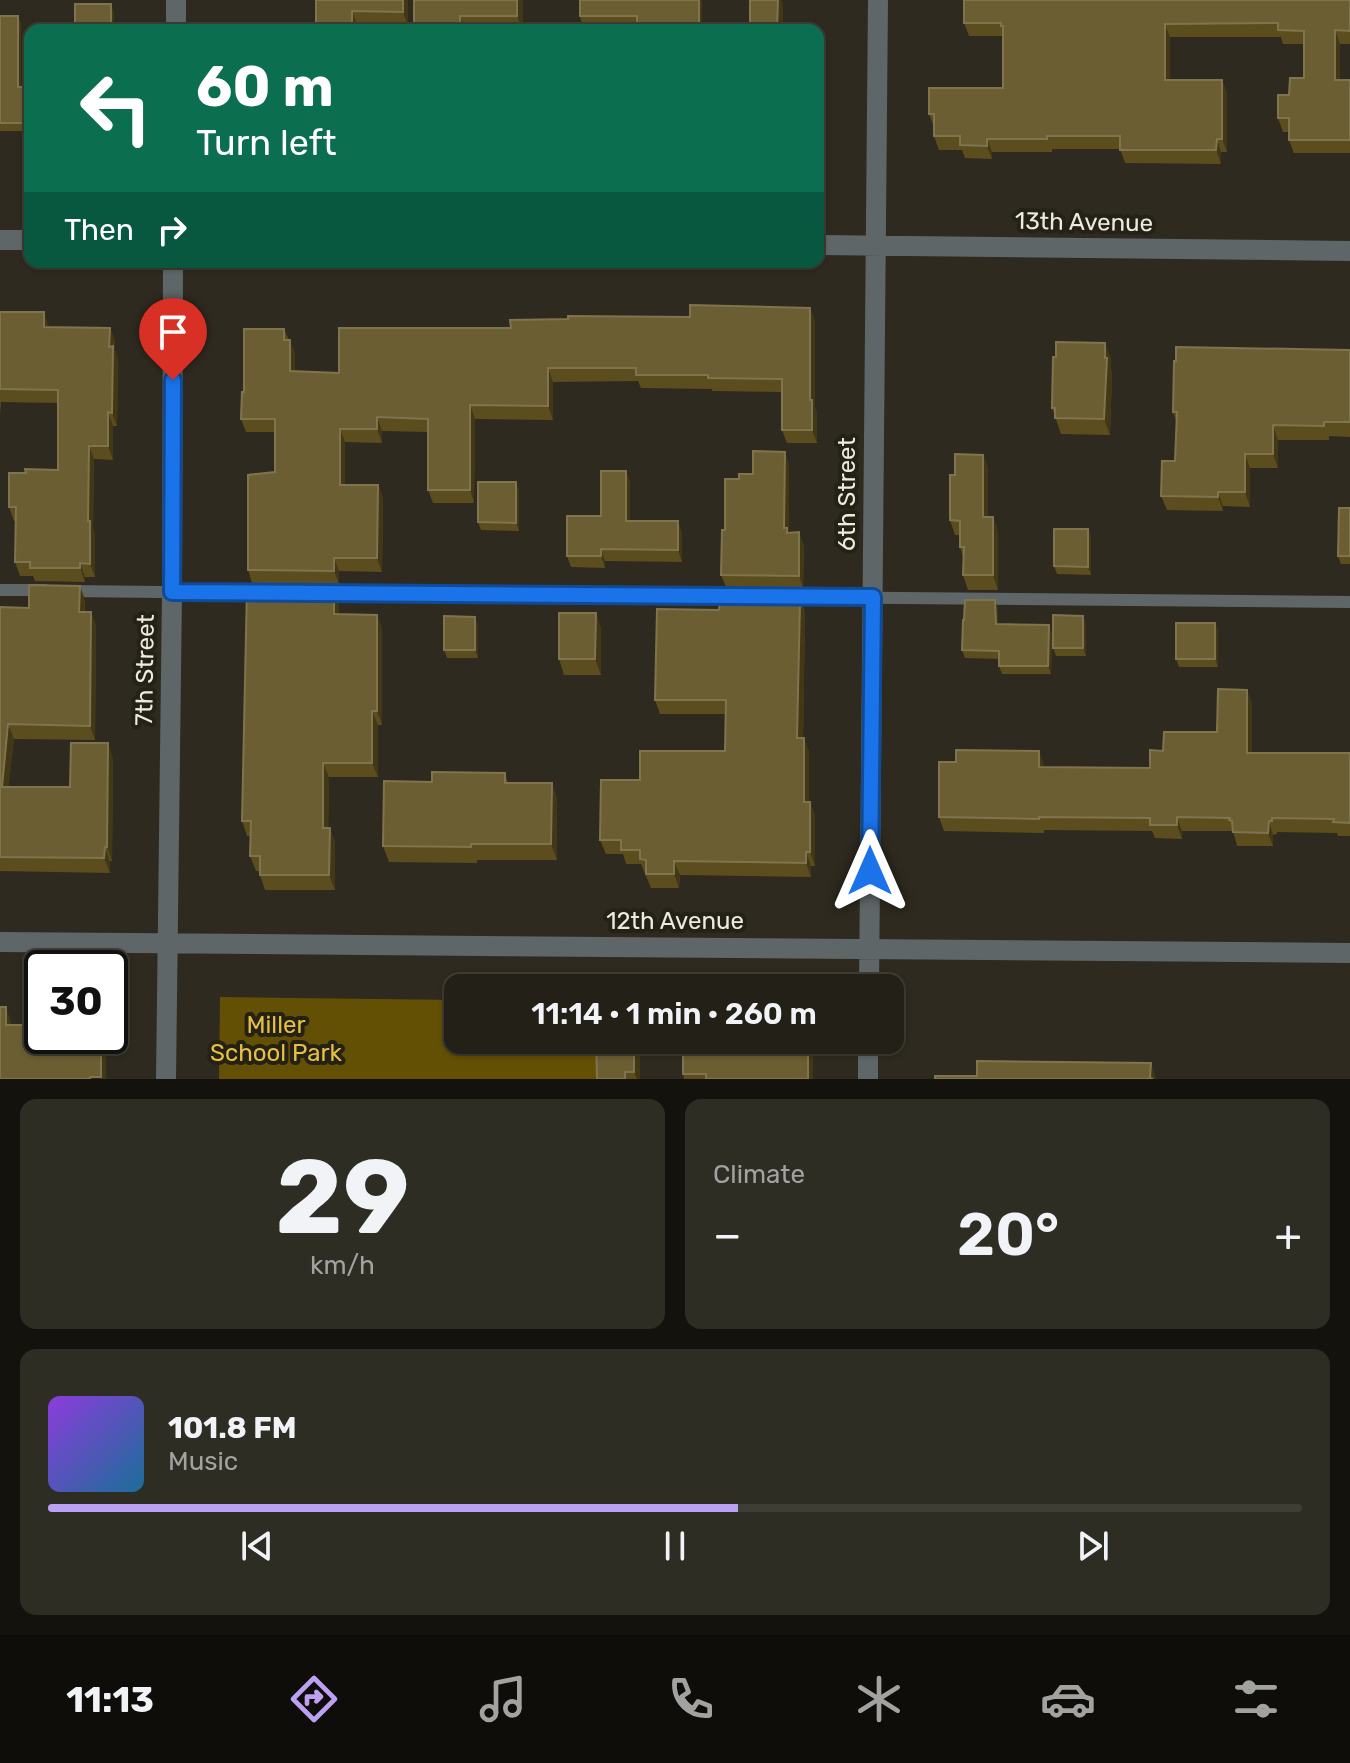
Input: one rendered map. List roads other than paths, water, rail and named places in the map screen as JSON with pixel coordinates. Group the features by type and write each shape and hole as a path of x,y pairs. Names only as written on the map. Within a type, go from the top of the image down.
{"street":[{"path":"176,0 176,24"},
{"name":"6th Street","path":"869,974 878,0"},
{"path":"0,240 24,240"},
{"name":"13th Avenue","path":"824,245 1350,251"},
{"name":"7th Street","path":"166,1079 173,268"},
{"name":"12th Avenue","path":"0,942 1350,953"},
{"path":"868,1054 868,1079"}],"lane":[{"path":"0,590 281,593"},
{"path":"313,593 758,596"},
{"path":"774,597 1350,602"}],"park label":[{"name":"Miller School Park","path":"276,1039"}]}
